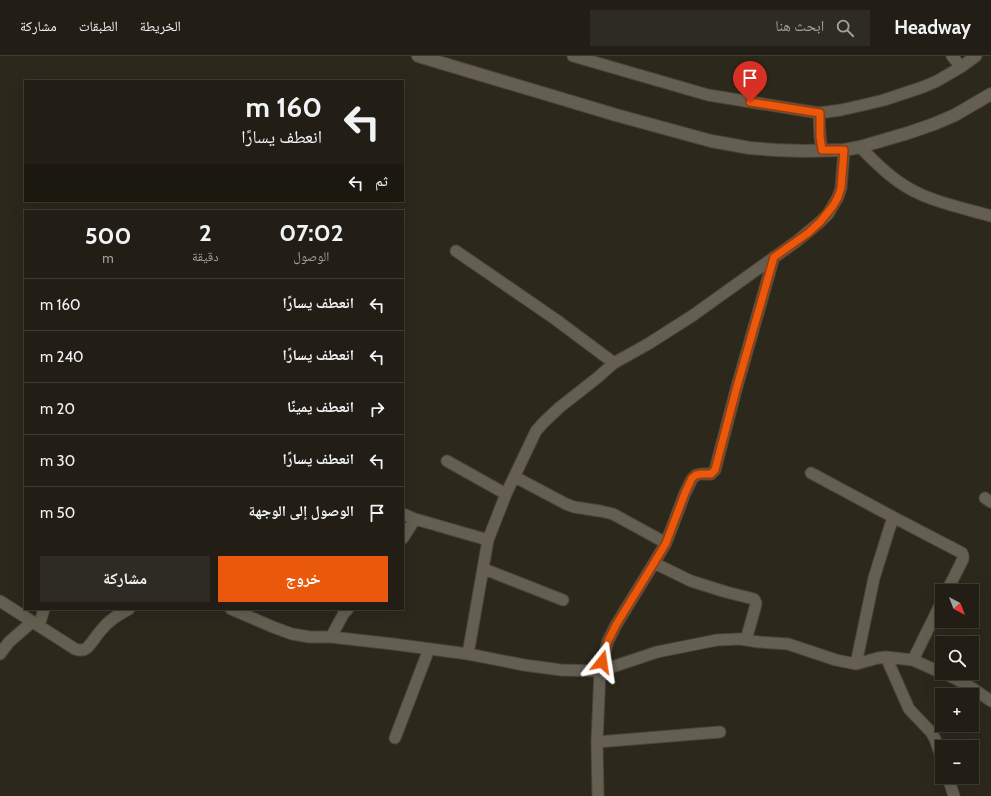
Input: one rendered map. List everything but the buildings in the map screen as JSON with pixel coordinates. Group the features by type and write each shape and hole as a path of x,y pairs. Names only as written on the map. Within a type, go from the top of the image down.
{"street":[{"path":"418,56 661,128 711,141 750,148 803,151 844,150 860,147 908,133 955,116 991,94"},
{"path":"573,56 708,95 820,118 841,110 905,94 937,81 976,56"},
{"path":"952,56 961,67"},
{"path":"820,118 822,150"},
{"path":"860,147 888,174 899,183 912,190 933,199 991,216"},
{"path":"468,654 488,540 506,494 536,432 560,407 614,363 648,344 692,316 808,233 820,222 833,206 838,197 841,188 844,150"},
{"path":"456,251 555,319 614,363"},
{"path":"598,796 596,742 600,671 605,649 611,633 666,543 692,478 696,475 711,474 715,470 774,257"},
{"path":"447,461 506,494"},
{"path":"811,472 963,554 963,559 950,584"},
{"path":"515,477 566,504 579,508 600,510 613,514 666,543"},
{"path":"404,514 415,520 488,540"},
{"path":"856,664 874,578 893,517"},
{"path":"404,536 415,520"},
{"path":"654,563 691,581 754,599 756,603 746,640"},
{"path":"484,569 563,600"},
{"path":"0,601 75,649 83,650 87,648 103,627 113,618 127,610"},
{"path":"0,654 9,642 35,624 43,610"},
{"path":"233,610 292,634 310,637 331,637 468,654 524,665 561,670 600,671 657,652 717,640 740,639 788,644 836,660 856,664 886,657 913,660 935,670"},
{"path":"331,637 347,610"},
{"path":"913,660 935,615"},
{"path":"394,738 429,649"},
{"path":"886,657 909,709 931,732 935,740"},
{"path":"959,680 991,701"},
{"path":"596,742 720,732"},
{"path":"950,784 954,796"}],"route":[{"path":"602,662 608,641 616,625 666,543 692,478 696,475 711,474 715,470 774,257 808,233 828,214 838,197 841,188 844,150 822,150 820,137 820,113 750,102"}]}
